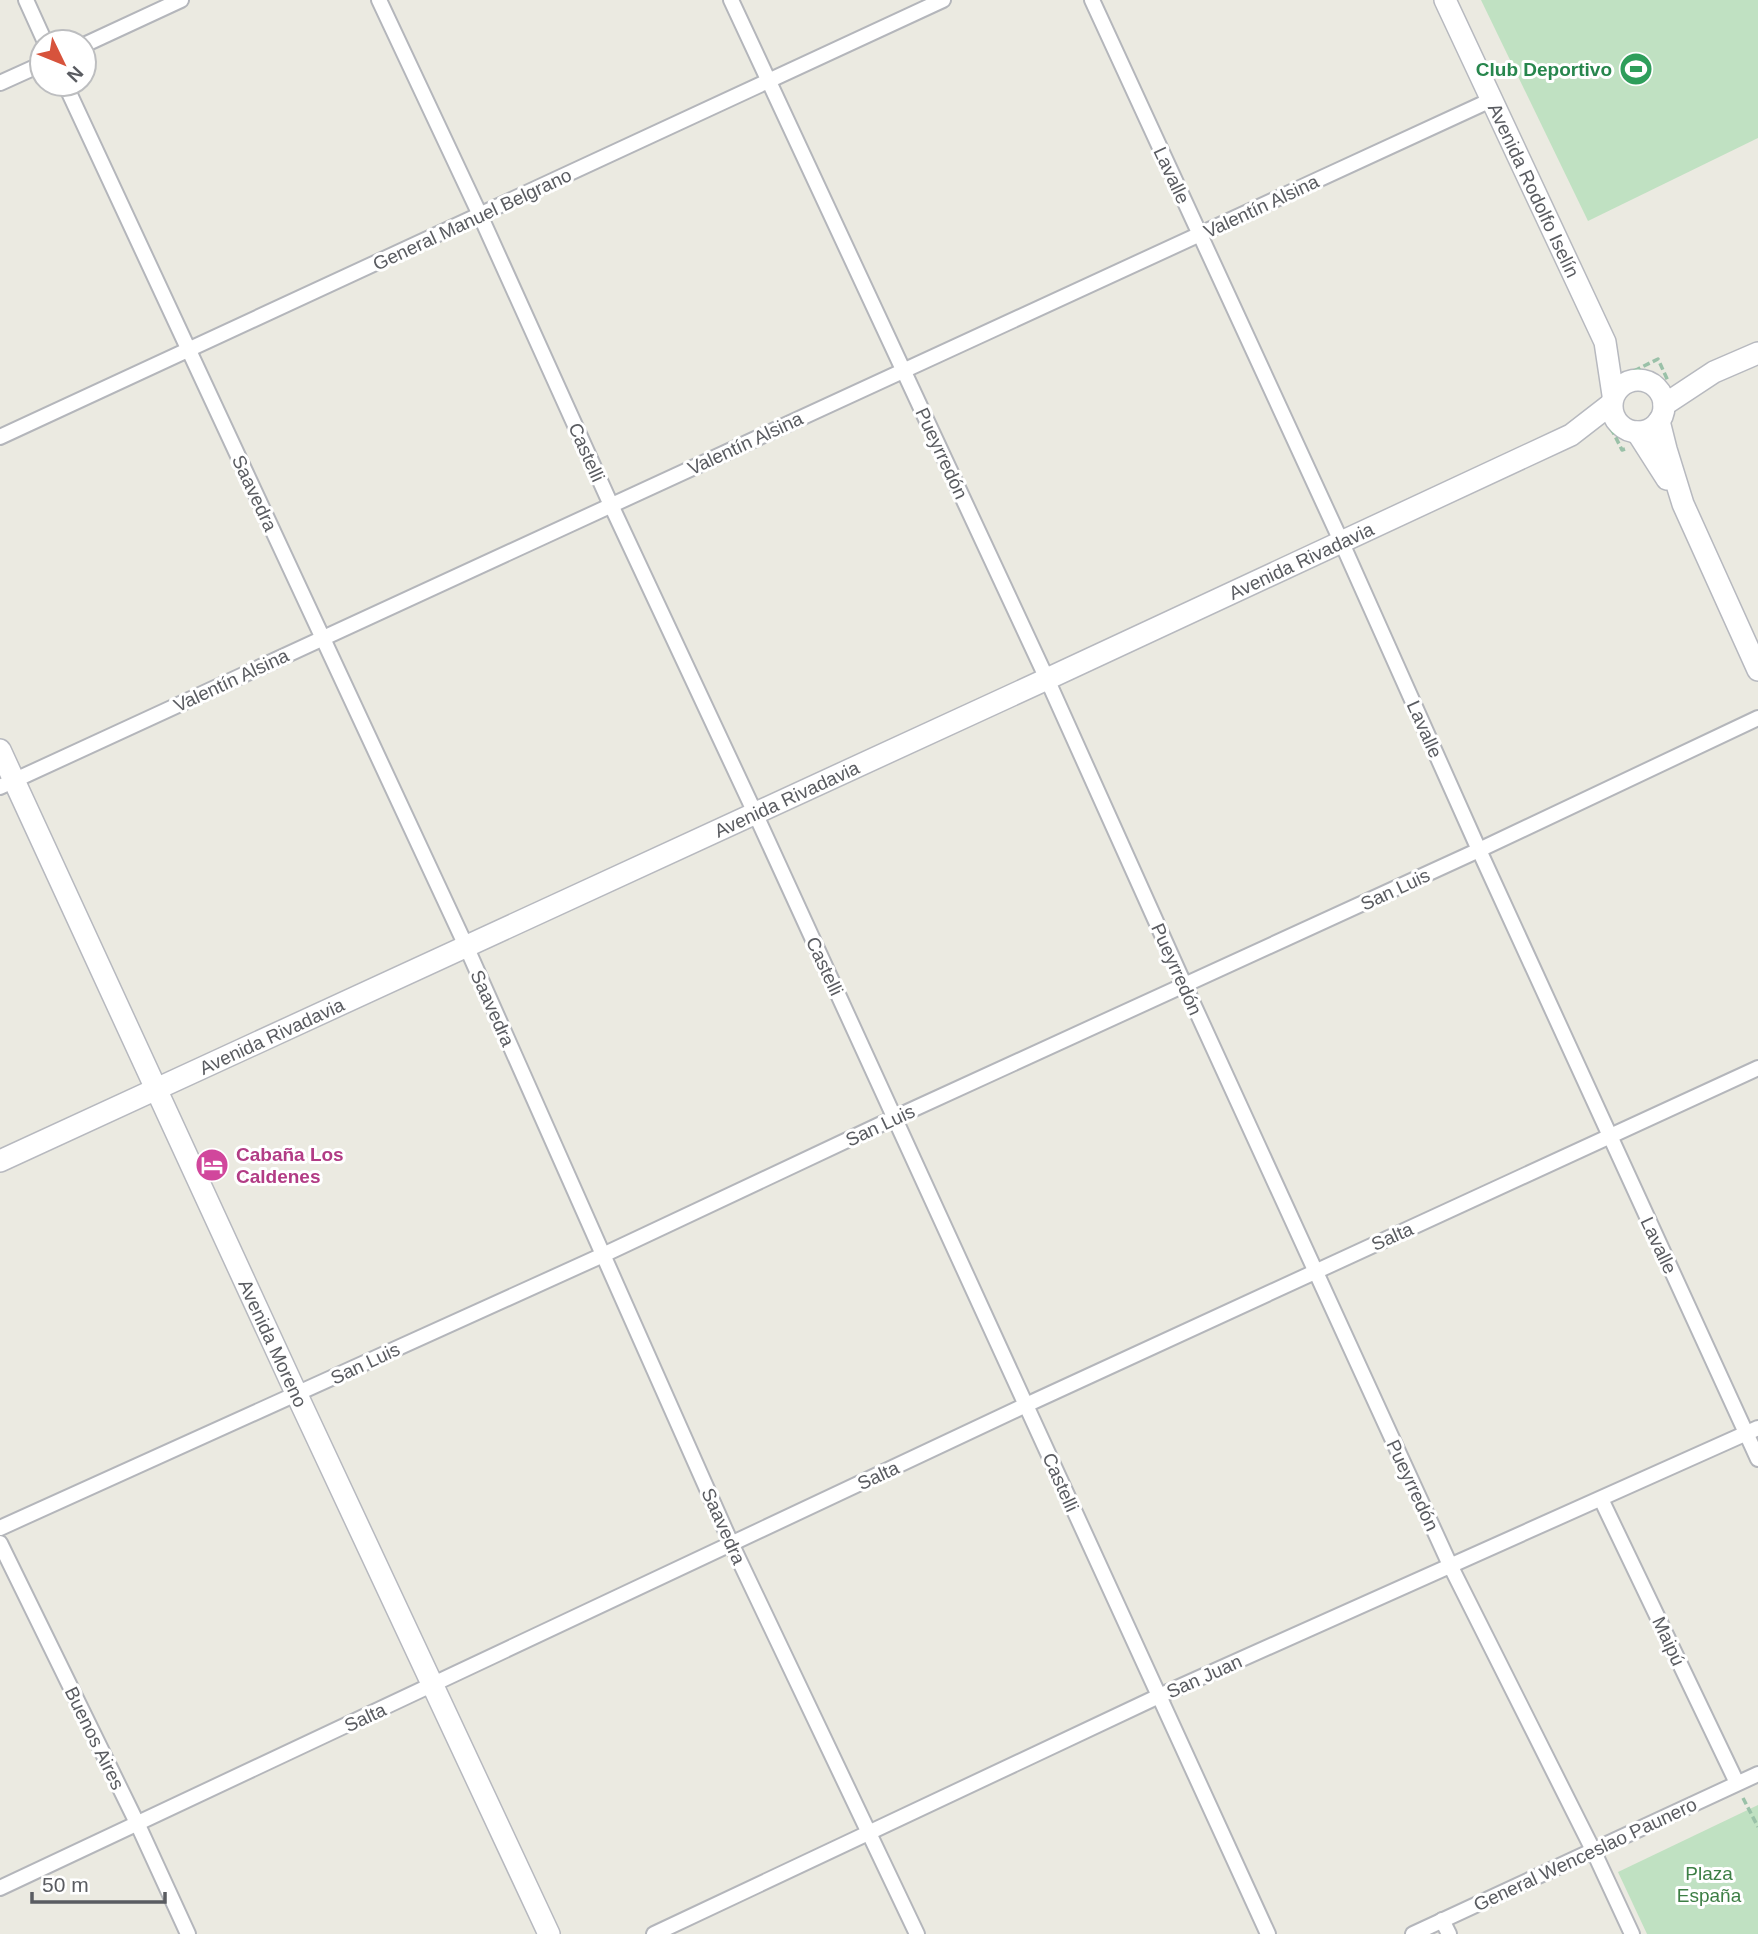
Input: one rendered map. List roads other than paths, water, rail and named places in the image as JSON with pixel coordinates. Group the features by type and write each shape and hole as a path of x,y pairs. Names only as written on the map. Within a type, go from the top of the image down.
{"street":[{"path":"26,0 39,28"},
{"path":"98,39 181,0"},
{"name":"Castelli","path":"379,0 1268,1934"},
{"name":"Pueyrredón","path":"731,0 1047,679 1450,1565 1593,1850 1632,1934"},
{"name":"General Manuel Belgrano","path":"0,437 943,0"},
{"name":"Lavalle","path":"1091,0 1341,541 1609,1138 1752,1430 1758,1459"},
{"name":"Avenida Rodolfo Iselín","path":"1445,0 1605,342 1612,399"},
{"path":"0,83 28,70"},
{"name":"Saavedra","path":"71,98 466,946 731,1544 917,1934"},
{"name":"Valentín Alsina","path":"7,784 1491,100"},
{"name":"Avenida Rodolfo Iselín","path":"1605,342 1649,379"},
{"path":"1629,429 1653,427 1661,413 1714,372 1758,352"},
{"path":"1683,504 1629,429 1615,420 1612,399 1618,388 1634,379 1714,372"},
{"path":"1649,379 1658,389 1665,449 1683,504 1758,670"},
{"name":"Avenida Rivadavia","path":"0,1161 1571,435 1612,399"},
{"name":"Avenida Rivadavia","path":"1571,435 1629,429"},
{"name":"San Luis","path":"0,1528 603,1255 1758,718"},
{"name":"Avenida Moreno","path":"0,750 7,784 156,1089 549,1934"},
{"name":"Salta","path":"0,1888 1026,1405 1758,1068"},
{"name":"San Juan","path":"654,1934 1159,1696 1752,1430"},
{"name":"Maipú","path":"1601,1499 1737,1783"},
{"name":"Buenos Aires","path":"0,1543 138,1825 188,1934"},
{"name":"General Wenceslao Paunero","path":"1413,1934 1446,1927 1593,1850 1758,1774"}],"place":[{"name":"Club Deportivo","path":"1636,69"},
{"name":"Cabaña Los Caldenes","path":"212,1165"}],"park label":[{"name":"Plaza España","path":"1709,1884"}]}
